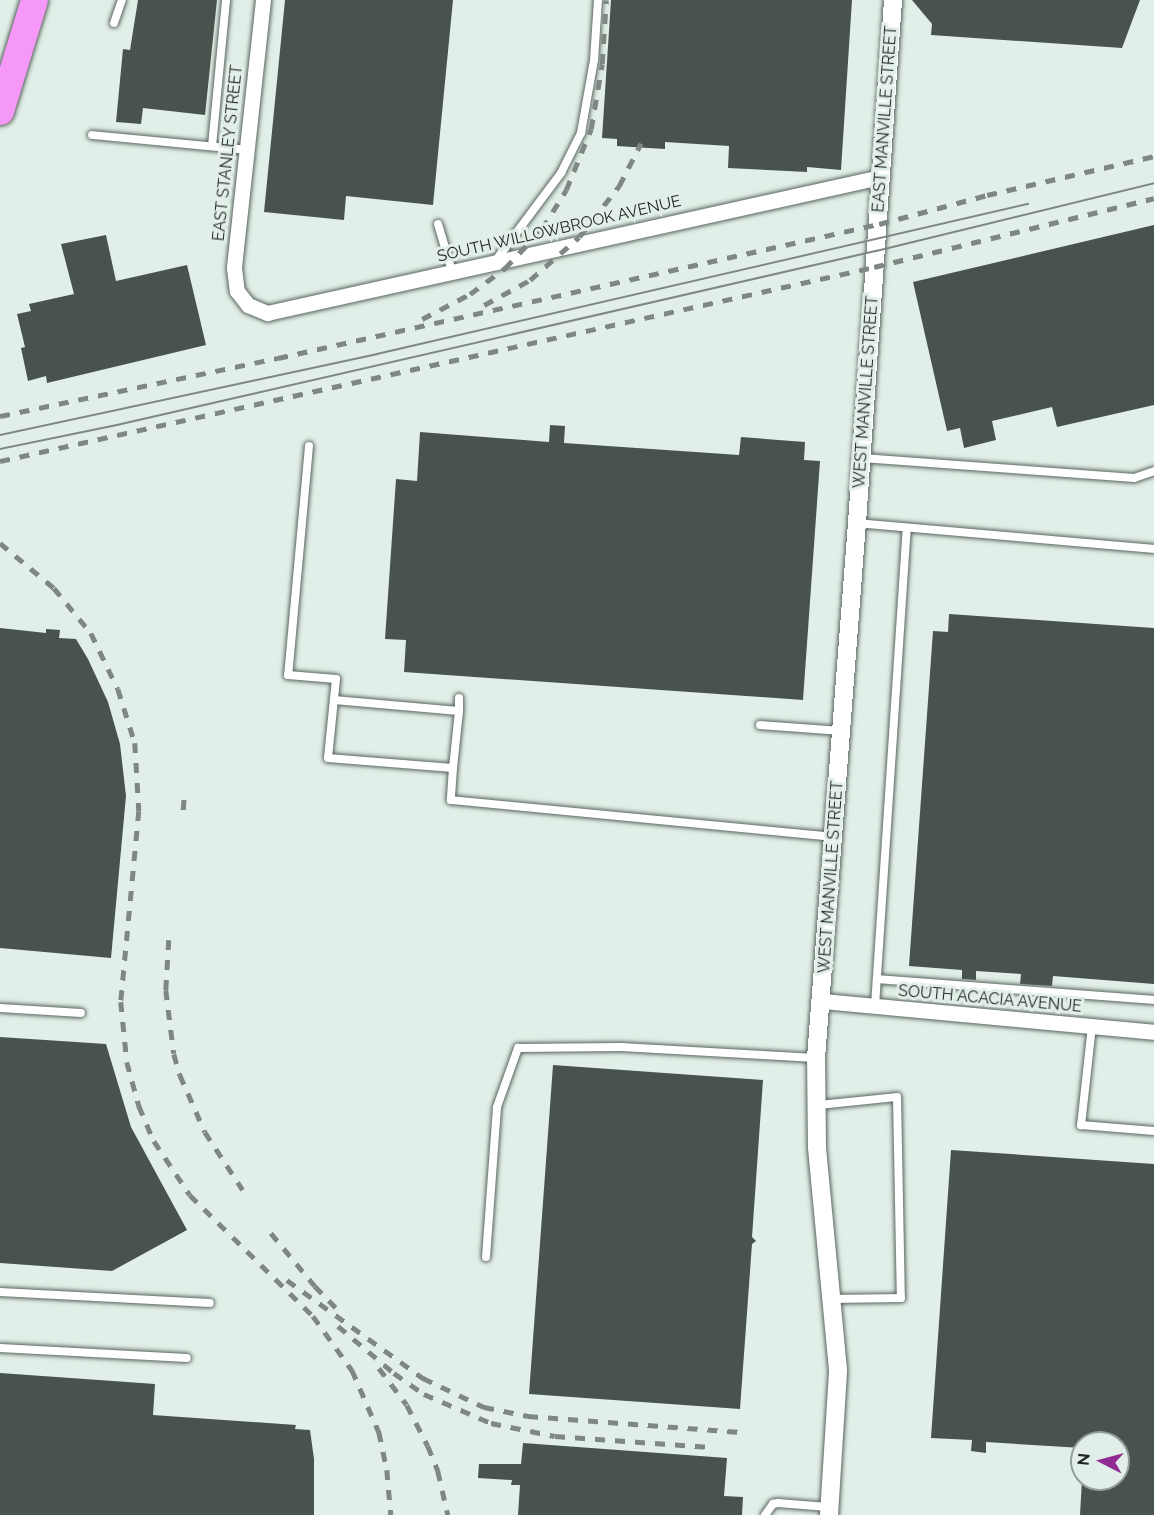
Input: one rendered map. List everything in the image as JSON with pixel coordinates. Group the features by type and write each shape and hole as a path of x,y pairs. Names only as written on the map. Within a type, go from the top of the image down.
{"highway":[{"path":"0,111 34,0"}],"street":[{"name":"EAST STANLEY STREET","path":"248,305 237,291 234,268 262,0"},
{"name":"EAST MANVILLE STREET","path":"878,239 880,177 893,0"},
{"name":"SOUTH WILLOWBROOK AVENUE","path":"248,305 267,313 880,177"},
{"name":"WEST MANVILLE STREET","path":"830,1511 838,1370 817,1148 816,1058 878,239"},
{"name":"SOUTH ACACIA AVENUE","path":"822,1001 1154,1032"}],"lane":[{"path":"114,23 122,0"},
{"path":"212,146 226,0"},
{"path":"495,262 561,173 581,133 594,60 598,0"},
{"path":"92,135 247,150"},
{"path":"438,224 452,272"},
{"path":"309,446 288,675 336,679 328,758 453,768"},
{"path":"862,458 1134,478 1154,471"},
{"path":"857,523 1154,549"},
{"path":"875,1006 907,528"},
{"path":"459,698 451,800 834,837"},
{"path":"334,700 459,711"},
{"path":"760,725 842,731"},
{"path":"877,980 1154,1000"},
{"path":"0,1008 81,1012"},
{"path":"1092,1026 1081,1125 1154,1131"},
{"path":"486,1257 497,1107 518,1048 621,1047 816,1058"},
{"path":"815,1105 897,1097 901,1298 833,1299"},
{"path":"0,1292 210,1303"},
{"path":"0,1348 187,1358"},
{"path":"765,1515 772,1504 778,1503 830,1511"}],"building":[{"path":"138,0 217,0 205,115 143,108 141,124 116,122 123,49 130,50"},
{"path":"285,0 453,0 433,205 346,196 344,220 264,212"},
{"path":"611,0 852,0 841,170 807,167 807,172 728,168 729,146 665,142 665,149 617,146 617,139 602,138"},
{"path":"912,0 1140,0 1122,48 931,35 932,24"},
{"path":"1154,225 1154,405 1057,427 1052,407 992,421 996,440 964,448 960,428 947,431 913,282"},
{"path":"106,235 116,281 187,265 206,345 47,383 46,376 28,381 21,348 25,347 17,314 31,311 29,304 74,294 61,244"},
{"path":"550,425 565,426 564,443 739,455 741,437 805,442 804,460 820,461 803,700 404,672 406,640 385,639 396,479 417,481 420,432 549,442"},
{"path":"949,614 1154,628 1154,984 1053,976 1052,986 1020,984 1021,974 976,971 976,980 962,979 962,970 909,966 933,631 948,632"},
{"path":"0,628 46,633 46,629 60,630 59,638 76,639 108,702 120,744 126,796 111,958 0,948"},
{"path":"0,1037 106,1044 131,1127 187,1230 112,1271 0,1263"},
{"path":"553,1065 763,1080 752,1237 756,1241 752,1244 740,1409 529,1394"},
{"path":"951,1150 1154,1164 1154,1515 1080,1515 1081,1491 1130,1491 1130,1431 1070,1431 1070,1447 986,1442 986,1453 971,1451 972,1440 931,1438"},
{"path":"0,1373 155,1384 153,1415 296,1425 295,1429 310,1430 314,1459 314,1515 0,1515"},
{"path":"523,1443 727,1458 724,1496 743,1497 742,1515 518,1515 520,1485 511,1485 512,1480 478,1478 479,1464 521,1464"}],"tram line":[{"path":"0,449 117,425 876,251 1154,183"},
{"path":"0,435 377,354 1028,204"}],"railway":[{"path":"422,319 470,294 505,268 542,229 566,190 591,129 602,64 606,0"},
{"path":"484,305 530,280 579,237 619,186 641,143"},
{"path":"0,416 278,358 879,224 987,195 1154,156"},
{"path":"0,461 874,267 1154,198"},
{"path":"0,543 54,588 91,633 118,689 135,743 139,811 121,1002 127,1062 139,1106 154,1141 190,1195 313,1316 352,1370 379,1432 387,1470 391,1515"},
{"path":"183,810 184,797"},
{"path":"169,940 166,990 174,1054 180,1075 205,1132 243,1190"},
{"path":"271,1233 336,1308"},
{"path":"287,1280 423,1378 484,1407 528,1416 743,1432"},
{"path":"338,1326 394,1373 424,1394 491,1423 555,1436 707,1447"},
{"path":"379,1368 407,1405 428,1446 438,1471 448,1515"}]}
